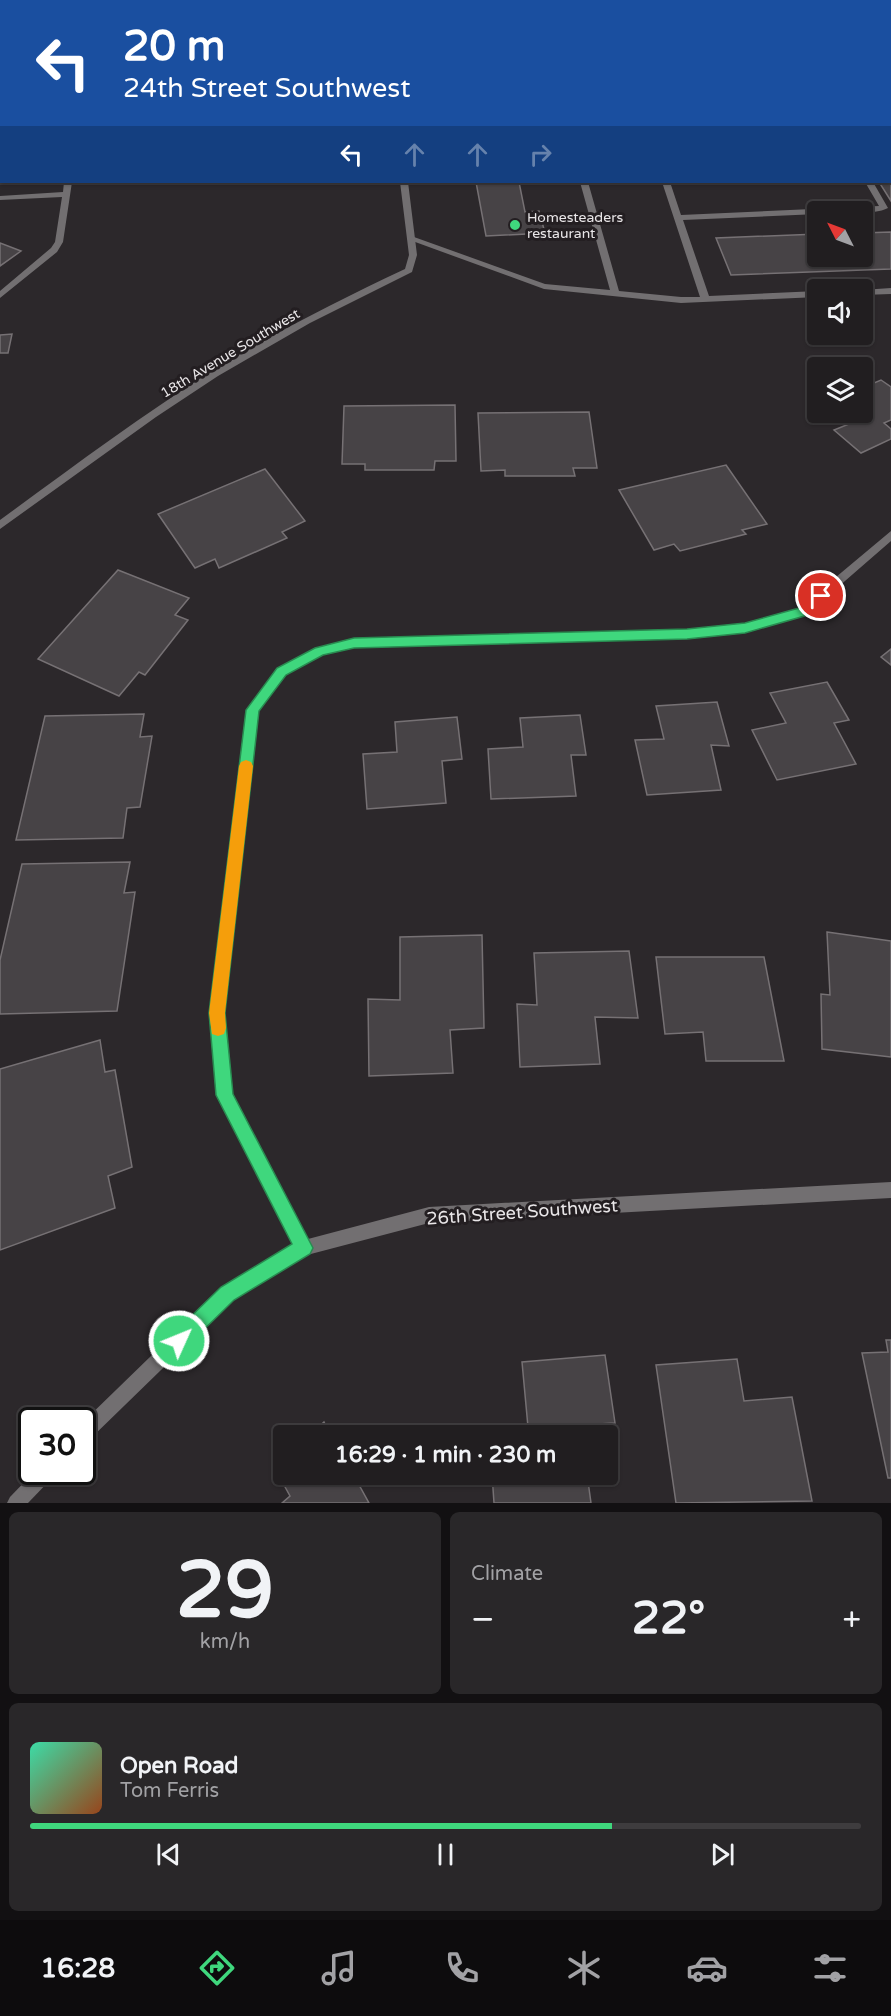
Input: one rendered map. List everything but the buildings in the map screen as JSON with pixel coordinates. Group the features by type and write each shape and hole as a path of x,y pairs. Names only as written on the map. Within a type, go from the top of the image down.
{"street":[{"path":"0,295 54,250 59,242 68,183"},
{"name":"18th Avenue Southwest","path":"0,525 177,399 247,354 342,301 409,270 413,255 404,183"},
{"path":"585,183 615,293"},
{"path":"666,183 705,298"},
{"path":"869,183 884,208 873,209"},
{"path":"0,198 66,194"},
{"path":"678,218 807,212"},
{"path":"411,239 544,286 681,300 807,294"},
{"path":"873,292 891,291"},
{"path":"304,1248 225,1095 217,1013 252,710 281,671 320,651 354,643 687,634 745,628 803,611 891,535"},
{"name":"26th Street Southwest","path":"96,1421 228,1294 304,1248 429,1215 891,1190"},
{"path":"16,1503 33,1485"}],"slow traffic":[{"path":"218,1028 217,1013 246,766"}],"place":[{"name":"Homesteaders restaurant","path":"515,225"}],"route":[{"path":"179,1341 228,1294 304,1248 225,1095 217,1013 252,710 281,671 320,651 354,643 687,634 745,628 803,611 821,596"}]}
